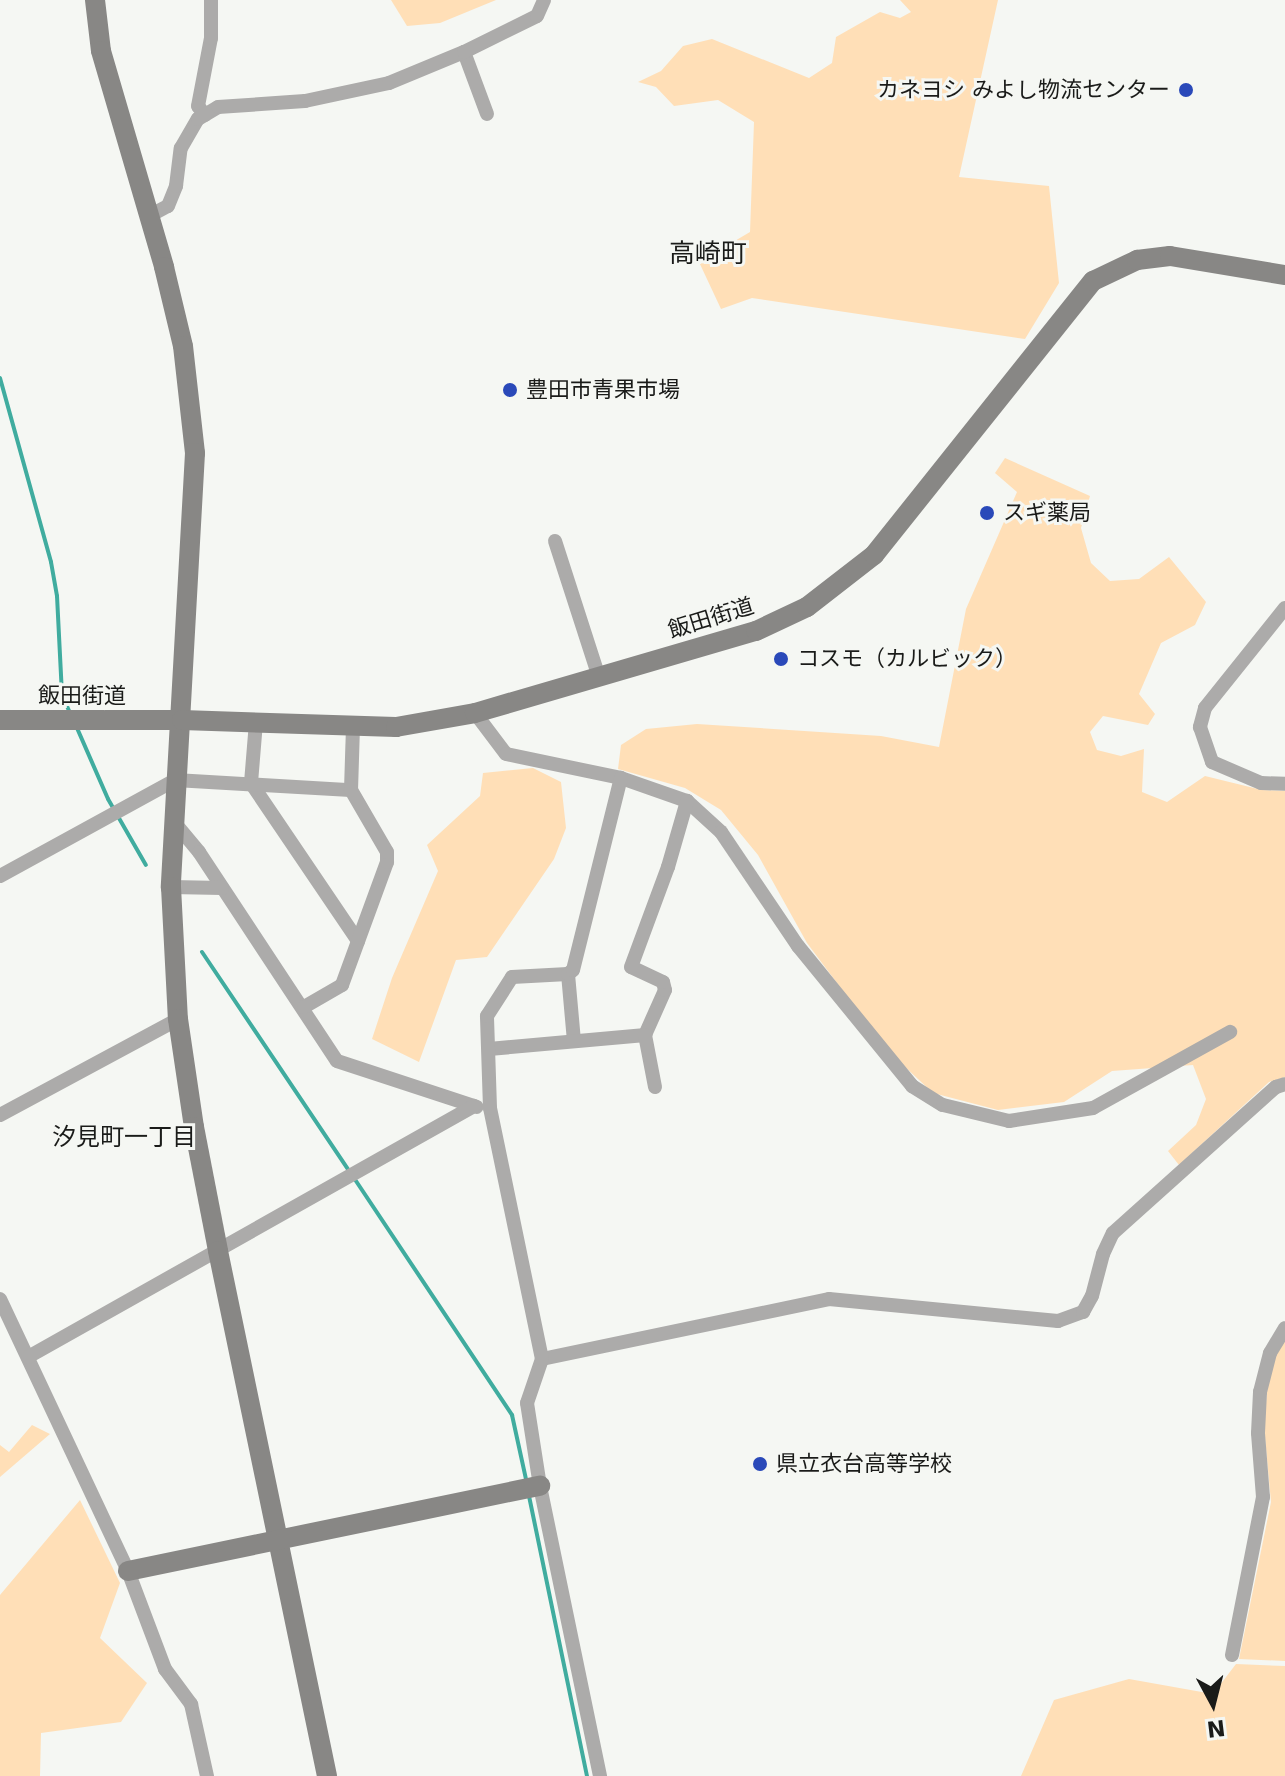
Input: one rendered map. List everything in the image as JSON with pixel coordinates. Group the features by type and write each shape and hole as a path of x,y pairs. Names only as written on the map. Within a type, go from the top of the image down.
{"street":[{"path":"95,0 101,51 183,346 195,453 171,887 178,1019 194,1127 218,1251 327,1776"},
{"path":"205,115 198,106 211,38 211,0"},
{"path":"149,216 168,206 176,186 181,148 198,119 218,107 305,101 389,83 464,52 537,16 544,0"},
{"path":"464,52 487,114"},
{"name":"飯田街道","path":"0,720 182,720 396,727 475,713 756,631 807,607 841,583 889,539 1082,291 1107,272 1137,260 1170,256 1285,275"},
{"path":"555,541 599,677"},
{"path":"1285,608 1205,708 1200,727 1212,762 1261,783 1285,784"},
{"path":"475,713 506,754 621,778 687,801 721,832 798,946 912,1086 943,1105 1009,1121 1093,1108 1230,1032"},
{"path":"256,722 251,783 358,941"},
{"path":"304,1007 342,985 387,852 351,790 353,725"},
{"path":"600,1776 540,1486 527,1403 542,1359 482,1107 489,1049 487,1016 507,979 568,974 573,970 621,778"},
{"path":"0,876 175,780 351,790"},
{"path":"655,1087 645,1035 665,990 663,982 631,967 668,867 687,801"},
{"path":"174,822 199,852 337,1061 482,1107"},
{"path":"171,887 222,888"},
{"path":"568,974 574,1041"},
{"path":"0,1115 178,1019"},
{"path":"489,1049 645,1035"},
{"path":"542,1359 829,1299 1058,1321 1083,1312 1092,1296 1103,1254 1113,1233 1276,1087 1285,1084"},
{"path":"28,1357 482,1107"},
{"path":"0,1299 128,1571 165,1669 191,1704 207,1776"},
{"path":"1232,1655 1263,1497 1258,1433 1260,1392 1270,1353 1285,1328"},
{"path":"128,1571 540,1486"}],"shaded area":[{"path":"391,0 496,0 440,23 407,26"},
{"path":"900,0 998,0 959,177 1049,186 1059,283 1025,339 752,298 721,309 699,262 750,232 754,122 718,100 674,106 656,87 638,82 661,71 683,46 712,39 809,78 832,63 836,37 880,12 900,18 911,12"},
{"path":"1005,458 1090,496 1081,528 1091,563 1110,581 1139,579 1169,557 1206,602 1195,625 1161,643 1139,694 1155,714 1148,725 1103,716 1090,732 1097,750 1121,756 1144,749 1142,792 1167,802 1205,776 1262,790 1285,791 1285,1077 1269,1082 1179,1165 1168,1151 1196,1125 1206,1099 1193,1065 1112,1071 1064,1102 998,1110 933,1093 888,1051 807,943 758,855 721,810 685,788 618,769 621,745 646,729 697,724 881,736 939,747 966,609 1017,492 995,473"},
{"path":"533,768 561,782 566,828 554,859 487,957 456,960 419,1062 372,1039 392,978 438,871 427,845 480,796 483,773"},
{"path":"1285,1339 1285,1661 1239,1659 1271,1502 1264,1427 1267,1391 1274,1356"},
{"path":"32,1425 50,1434 0,1477 0,1445 9,1452"},
{"path":"80,1500 120,1583 100,1638 147,1683 121,1722 41,1733 40,1776 0,1776 0,1595"},
{"path":"1236,1664 1285,1666 1285,1776 1021,1776 1054,1700 1129,1679 1213,1694"}],"waterway":[{"path":"0,378 51,562 57,596 62,695 70,713"},
{"path":"77,728 108,799 146,865"},
{"path":"202,952 349,1171"},
{"path":"354,1178 512,1415 527,1484"},
{"path":"529,1496 587,1776"}],"place":[{"name":"カネヨシ みよし物流センター","path":"1186,90"},
{"name":"豊田市青果市場","path":"510,390"},
{"name":"スギ薬局","path":"987,513"},
{"name":"コスモ（カルビック）","path":"781,659"},
{"name":"県立衣台高等学校","path":"760,1464"}],"district":[{"name":"高崎町","path":"708,254"},
{"name":"汐見町一丁目","path":"124,1138"}]}
